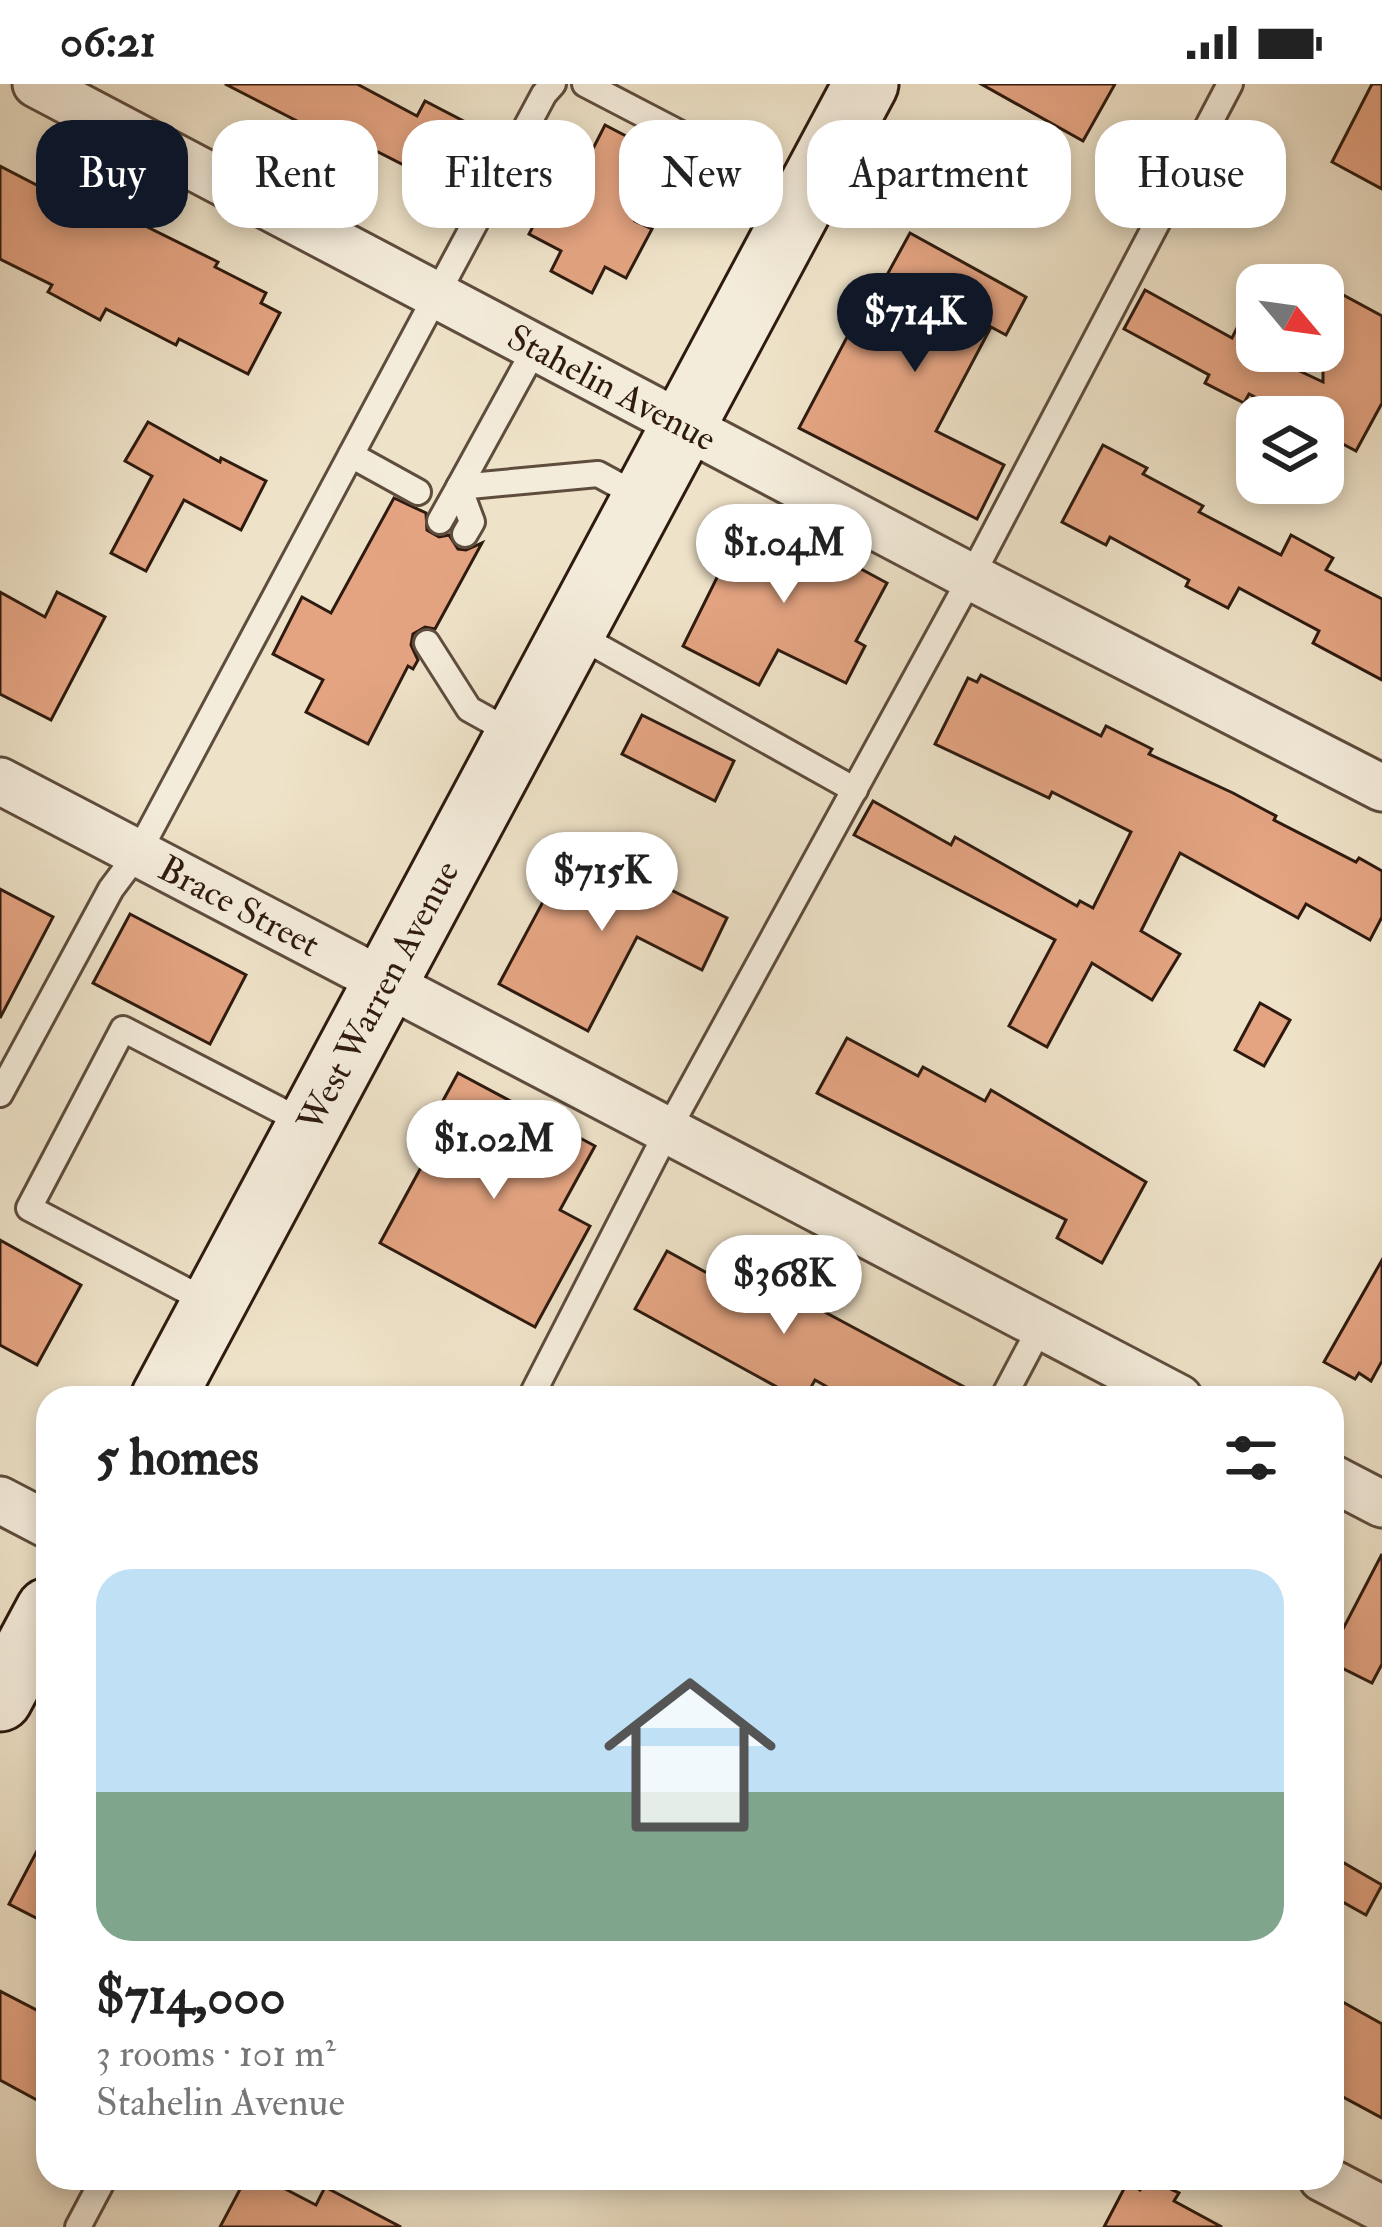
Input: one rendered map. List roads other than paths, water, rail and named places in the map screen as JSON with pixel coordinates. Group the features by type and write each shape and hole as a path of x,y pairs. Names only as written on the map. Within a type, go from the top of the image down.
{"main road":[{"name":"West Warren Avenue","path":"169,1386 866,84"},
{"path":"0,1699 36,1632"}],"street":[{"name":"Stahelin Avenue","path":"36,84 1382,788"},
{"name":"Brace Street","path":"0,781 1156,1386"},
{"path":"1344,1484 1382,1504"},
{"path":"0,1500 36,1519"},
{"path":"1344,2189 1382,2209"}],"lane":[{"path":"0,1094 111,889 138,853 553,84"},
{"path":"585,84 654,120"},
{"path":"537,1386 669,1128 971,577 1230,84"},
{"path":"440,521 537,345"},
{"path":"351,455 415,498 459,487 598,474 642,499"},
{"path":"459,487 472,521 465,534"},
{"path":"571,631 855,790"},
{"path":"427,643 469,709 516,735"},
{"path":"212,1304 29,1208 123,1029 307,1124"},
{"path":"1010,1386 1042,1326"},
{"path":"78,2227 98,2190"}]}
